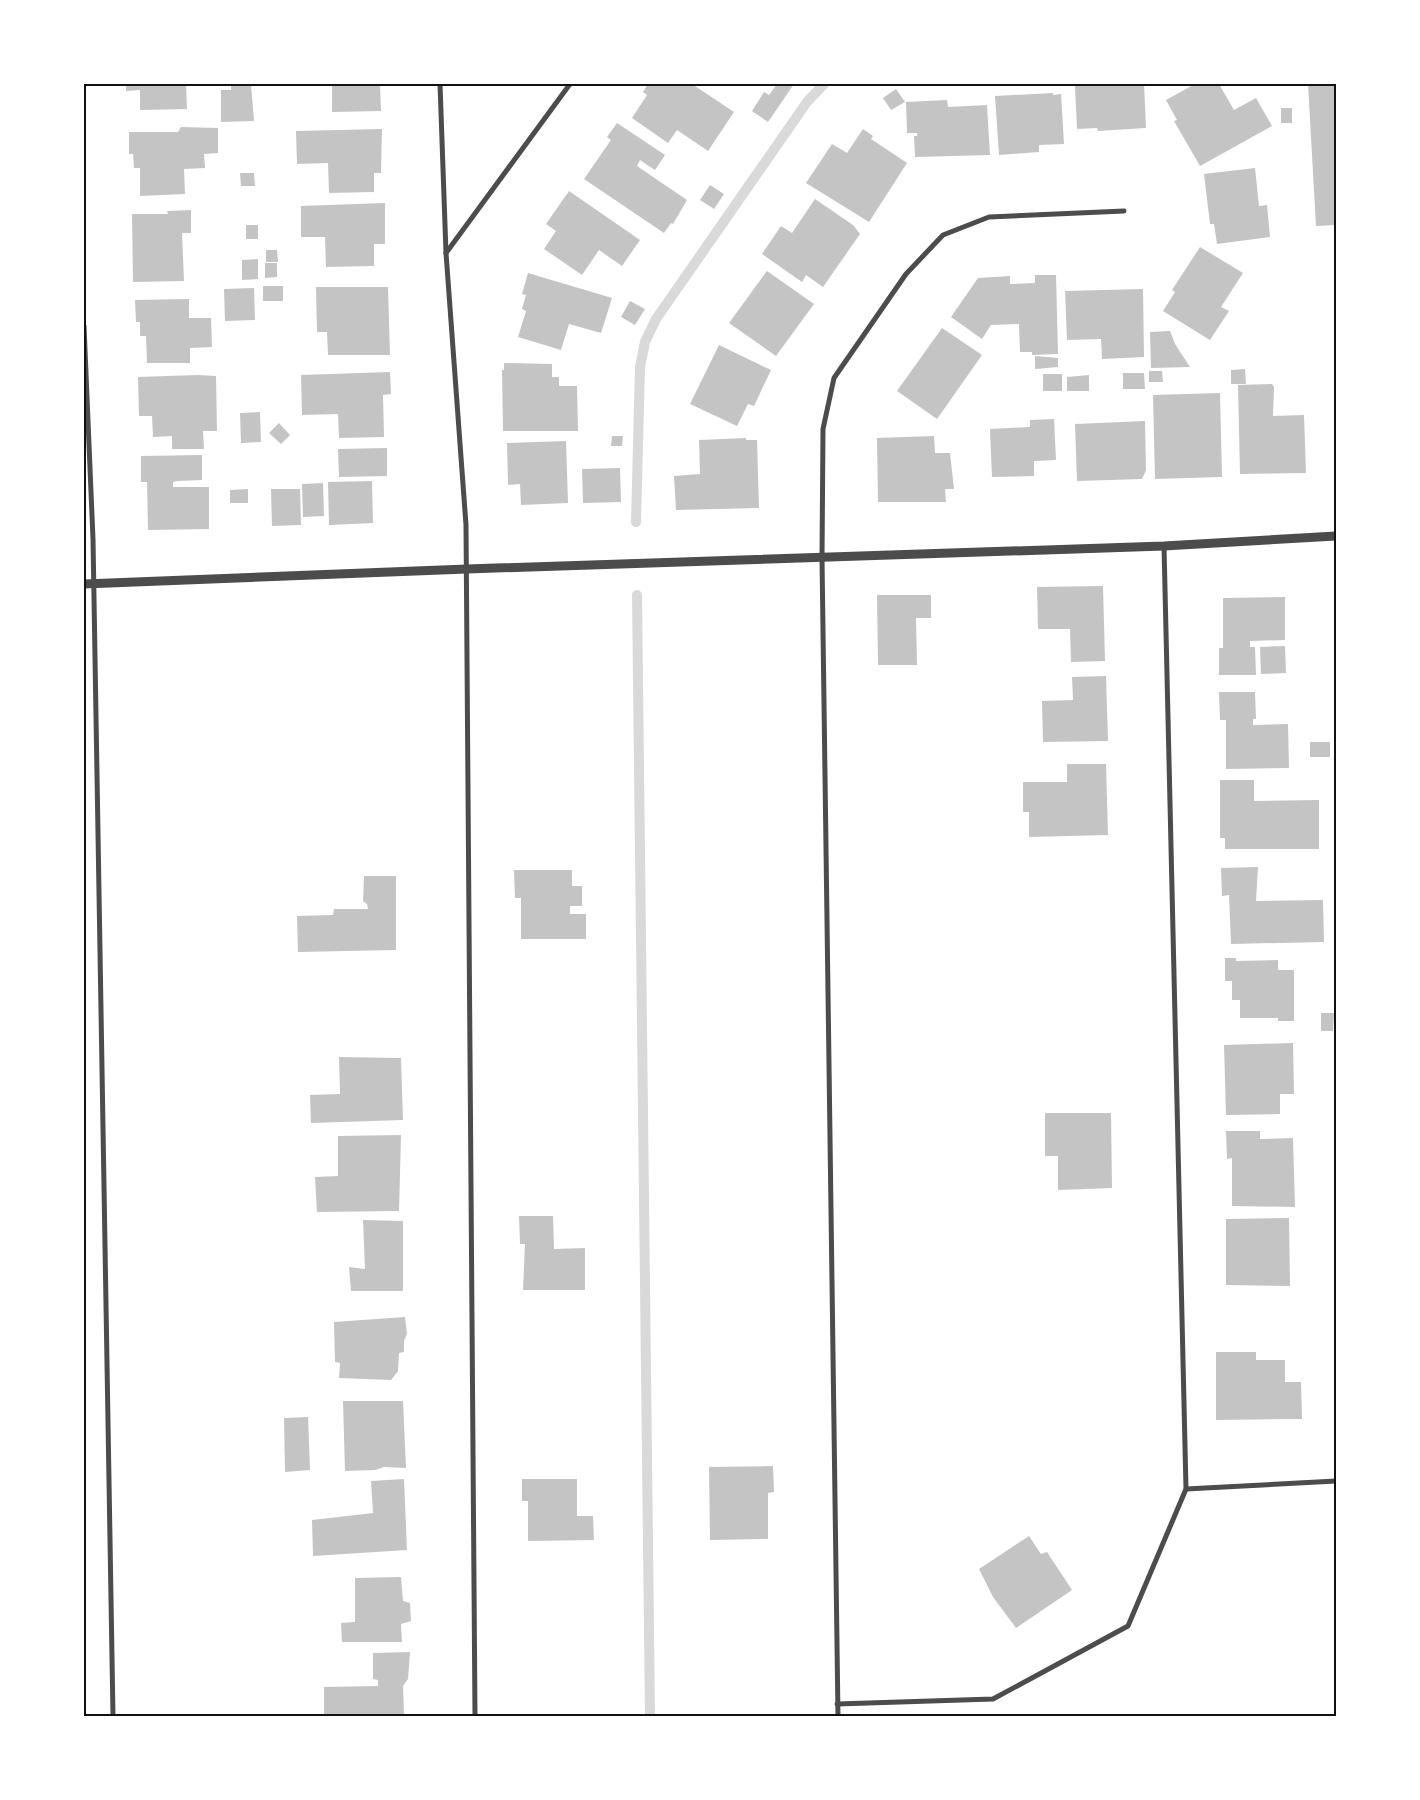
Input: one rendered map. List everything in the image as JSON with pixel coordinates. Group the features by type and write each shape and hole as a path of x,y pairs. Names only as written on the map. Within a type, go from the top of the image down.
{"street":[{"path":"440,84 446,253 466,515 475,1716"},
{"path":"446,253 570,84"},
{"path":"838,1716 822,558 823,429 834,378 906,274 943,236 989,217 1124,211"},
{"path":"84,326 113,1716"},
{"path":"89,584 467,569 1164,546 1336,536"},
{"path":"837,1704 993,1699 1128,1626 1186,1489 1164,546"},
{"path":"1186,1489 1336,1481"}],"building":[{"path":"126,84 186,84 187,109 140,110 140,90 126,91"},
{"path":"231,84 251,84 254,121 221,122 221,90 231,90"},
{"path":"329,84 380,84 381,111 332,112 332,86 329,86"},
{"path":"648,84 692,84 734,112 708,151 677,130 668,143 632,118 647,95 643,92"},
{"path":"777,84 794,84 768,122 752,111 764,92 769,95"},
{"path":"1072,84 1144,84 1146,128 1098,131 1097,128 1077,129 1075,86"},
{"path":"1195,84 1219,84 1234,110 1256,98 1272,126 1200,166 1174,121 1177,120 1166,100"},
{"path":"1308,84 1336,84 1336,225 1316,226"},
{"path":"896,89 905,102 891,110 883,98"},
{"path":"1053,93 1053,95 1061,94 1064,144 1039,145 1039,152 999,155 995,96"},
{"path":"947,100 948,107 987,105 990,155 915,157 914,136 917,136 917,133 907,133 906,102"},
{"path":"1281,108 1292,108 1292,123 1281,123"},
{"path":"617,123 665,155 655,170 640,160 637,166 687,200 673,224 671,223 664,233 584,179 611,140 607,137"},
{"path":"181,127 218,128 218,153 204,154 205,168 184,169 185,194 140,196 140,168 134,168 133,154 129,154 129,132 178,132"},
{"path":"382,129 381,173 374,173 374,192 329,193 328,163 297,164 296,131"},
{"path":"863,129 873,136 871,139 907,163 869,222 806,183 832,144 847,153"},
{"path":"1255,168 1259,206 1267,205 1270,237 1217,244 1214,224 1210,224 1204,174"},
{"path":"240,173 254,173 255,186 241,186"},
{"path":"710,185 724,194 714,209 700,200"},
{"path":"569,191 640,240 622,266 599,250 582,275 544,249 556,231 546,224"},
{"path":"815,199 853,225 860,234 823,287 806,275 802,282 762,254 781,226 792,233"},
{"path":"385,203 385,244 374,244 374,266 326,267 325,237 301,237 301,206"},
{"path":"191,210 191,233 182,233 184,281 133,282 132,214 168,214 167,211"},
{"path":"246,225 258,225 258,239 246,239"},
{"path":"1200,247 1243,273 1221,307 1229,311 1210,340 1163,311 1175,292 1172,290"},
{"path":"266,250 277,250 278,262 266,262"},
{"path":"258,259 258,279 242,280 242,260"},
{"path":"265,263 277,263 277,277 265,278"},
{"path":"767,271 814,304 776,356 729,323"},
{"path":"528,273 612,298 601,333 569,324 561,350 518,337 526,311 522,309 526,295 522,294"},
{"path":"1035,275 1056,275 1058,354 1032,355 1032,352 1020,352 1019,324 991,325 982,339 951,317 978,278 1010,276 1010,284 1035,283"},
{"path":"263,286 283,286 283,301 263,301"},
{"path":"316,287 388,287 390,355 328,355 327,332 317,332"},
{"path":"254,288 255,320 225,321 224,289"},
{"path":"1143,289 1144,357 1102,359 1101,339 1067,340 1065,291"},
{"path":"189,299 189,318 211,318 212,347 190,348 190,363 147,363 146,336 140,336 140,322 136,322 135,300"},
{"path":"630,301 645,309 635,325 621,317"},
{"path":"942,328 982,355 937,419 897,391"},
{"path":"1170,331 1175,344 1190,367 1151,368 1150,332"},
{"path":"719,345 771,370 754,406 748,404 737,426 690,404"},
{"path":"1035,356 1058,358 1058,367 1035,369"},
{"path":"504,363 552,364 552,377 559,377 559,386 577,386 578,431 503,431 502,370 504,370"},
{"path":"1245,369 1246,384 1231,384 1231,370"},
{"path":"1149,371 1162,371 1163,382 1149,382"},
{"path":"390,372 391,394 383,395 384,437 339,438 338,414 302,415 301,375"},
{"path":"1123,373 1144,373 1145,389 1123,389"},
{"path":"1043,374 1062,374 1062,391 1043,391"},
{"path":"1089,375 1089,391 1067,391 1067,377"},
{"path":"216,376 217,431 203,431 204,449 172,449 172,436 153,437 152,416 139,416 138,377"},
{"path":"1272,384 1274,387 1273,416 1304,415 1306,473 1240,474 1238,385"},
{"path":"1220,393 1222,477 1155,479 1153,395"},
{"path":"260,412 261,442 241,443 240,413"},
{"path":"1054,419 1056,460 1034,461 1034,476 992,477 990,429 1030,427 1030,420"},
{"path":"1145,421 1146,470 1142,479 1077,481 1075,424"},
{"path":"279,423 290,435 281,444 269,433"},
{"path":"612,436 623,436 622,446 611,446"},
{"path":"934,436 935,453 950,453 954,489 945,489 946,502 878,502 877,438"},
{"path":"746,438 746,440 757,440 759,508 676,510 674,476 700,474 699,440"},
{"path":"566,441 568,503 521,505 520,484 508,485 507,443"},
{"path":"387,448 387,476 339,477 338,449"},
{"path":"202,455 202,480 177,481 173,482 173,487 209,487 209,529 148,530 147,482 141,482 141,456"},
{"path":"620,468 621,502 583,503 582,469"},
{"path":"372,481 373,523 329,525 328,482"},
{"path":"323,483 324,516 303,517 302,484"},
{"path":"248,489 248,503 230,503 230,490"},
{"path":"271,489 300,489 301,525 272,526"},
{"path":"1103,586 1105,661 1071,662 1070,629 1038,629 1037,587"},
{"path":"877,595 931,595 931,618 916,618 917,665 878,665"},
{"path":"1285,597 1285,640 1250,641 1250,647 1255,647 1256,675 1219,675 1219,648 1223,648 1223,598"},
{"path":"1285,646 1286,673 1261,674 1260,647"},
{"path":"1106,676 1108,741 1043,742 1042,701 1073,700 1072,677"},
{"path":"1219,692 1255,692 1256,719 1253,719 1253,725 1288,724 1289,768 1226,769 1226,720 1220,720"},
{"path":"1310,742 1330,742 1330,757 1310,757"},
{"path":"1067,764 1106,764 1108,835 1029,837 1029,812 1023,812 1023,782 1067,782"},
{"path":"1220,780 1254,780 1254,801 1319,800 1319,849 1225,849 1225,838 1220,838"},
{"path":"1258,867 1256,901 1323,900 1324,942 1231,944 1229,895 1222,896 1221,868"},
{"path":"514,870 572,870 572,886 582,886 582,906 570,906 570,914 586,914 586,939 521,939 521,898 515,898"},
{"path":"364,876 396,876 396,950 298,952 297,916 333,915 334,909 368,909 367,904 363,901"},
{"path":"1225,958 1236,958 1236,961 1278,960 1278,970 1294,970 1294,1021 1278,1021 1278,1018 1240,1018 1240,1000 1232,1000 1232,981 1225,981"},
{"path":"1321,1013 1334,1013 1333,1031 1321,1031"},
{"path":"1293,1043 1294,1094 1280,1094 1280,1114 1226,1115 1224,1045"},
{"path":"339,1057 401,1058 403,1120 311,1123 310,1095 340,1094"},
{"path":"1045,1113 1111,1113 1112,1188 1058,1190 1058,1156 1045,1156"},
{"path":"1226,1131 1260,1131 1260,1139 1293,1138 1295,1207 1232,1206 1232,1158 1227,1159"},
{"path":"401,1135 399,1211 317,1212 315,1177 338,1176 338,1136"},
{"path":"519,1216 553,1216 554,1249 585,1248 585,1290 523,1290 525,1244 520,1244"},
{"path":"1289,1218 1290,1286 1226,1285 1226,1219"},
{"path":"363,1220 403,1221 403,1291 351,1291 349,1267 365,1269"},
{"path":"405,1317 407,1334 404,1341 404,1352 399,1353 398,1371 391,1380 339,1378 340,1363 335,1362 334,1322"},
{"path":"1216,1352 1256,1352 1256,1360 1285,1360 1285,1382 1301,1382 1302,1419 1216,1420"},
{"path":"343,1401 403,1401 406,1468 384,1467 375,1470 345,1471"},
{"path":"308,1417 310,1470 285,1472 284,1418"},
{"path":"773,1466 774,1492 768,1493 768,1539 710,1540 709,1467"},
{"path":"404,1479 407,1550 313,1556 312,1520 373,1513 371,1481"},
{"path":"522,1479 577,1479 577,1516 593,1516 594,1540 528,1541 528,1501 522,1501"},
{"path":"1029,1536 1041,1554 1047,1552 1072,1590 1016,1628 993,1597 979,1569"},
{"path":"401,1577 403,1601 410,1603 411,1621 401,1624 402,1642 342,1642 341,1623 355,1622 355,1578"},
{"path":"410,1652 408,1679 403,1686 404,1716 324,1716 324,1687 378,1686 378,1680 373,1679 373,1653"}],"waterway":[{"path":"636,522 640,367 645,342 656,319 807,102 824,84"},
{"path":"637,595 650,1716"}]}
